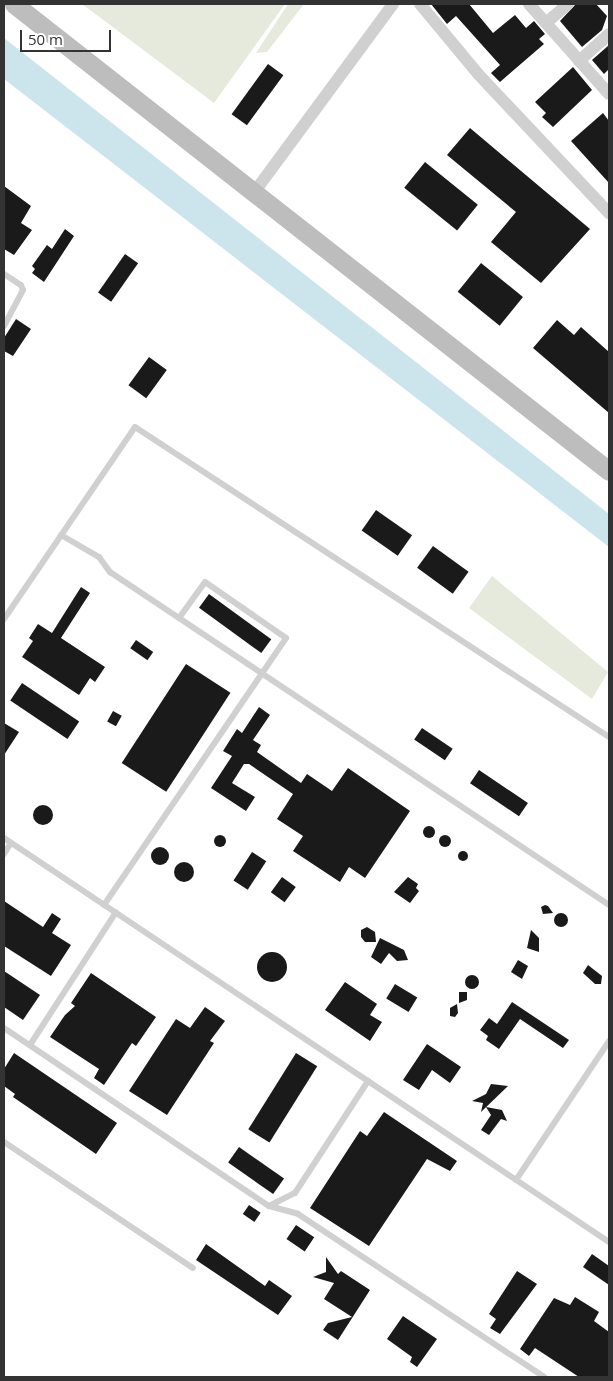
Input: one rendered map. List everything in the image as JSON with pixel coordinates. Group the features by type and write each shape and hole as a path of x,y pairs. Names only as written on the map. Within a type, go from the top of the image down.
{"street":[{"path":"14,4 253,194 498,380 609,471"},
{"path":"253,194 393,4"},
{"path":"420,4 479,75 609,212"},
{"path":"529,4 609,94"},
{"path":"546,23 568,4"},
{"path":"579,60 609,34"}],"lane":[{"path":"4,274 21,286 23,290 4,326"},
{"path":"4,619 135,427 609,737"},
{"path":"61,536 99,558 110,572 609,905"},
{"path":"104,905 286,638 204,582 179,618"},
{"path":"4,838 609,1242"},
{"path":"4,854 11,843"},
{"path":"30,1045 116,912"},
{"path":"4,1028 269,1206 298,1214 544,1377"},
{"path":"516,1180 609,1041"},
{"path":"269,1206 295,1193 368,1081"},
{"path":"4,1142 193,1268"}],"shaded area":[{"path":"82,4 285,4 214,103"},
{"path":"288,4 304,4 267,52 256,53"},
{"path":"492,576 608,672 592,699 469,608"}],"water":[{"path":"4,38 609,514 609,547 4,79"}],"building":[{"path":"431,4 469,4 493,33 515,15 526,28 534,21 545,34 539,39 544,44 500,82 491,73 500,65 456,16 447,24"},
{"path":"576,4 596,4 607,16 602,30 582,47 560,21"},
{"path":"609,45 609,69 604,74 592,60"},
{"path":"268,64 283,75 247,125 232,114"},
{"path":"573,67 592,90 553,127 542,117 546,113 535,102"},
{"path":"603,113 609,121 609,183 571,141"},
{"path":"470,128 590,229 541,283 491,242 516,212 447,155"},
{"path":"425,162 478,205 457,230 404,188"},
{"path":"4,186 31,206 21,223 32,230 14,255 4,249"},
{"path":"65,229 74,236 44,282 32,273 35,269 32,266 47,245 52,249"},
{"path":"125,254 138,263 111,302 98,293"},
{"path":"481,263 523,297 500,326 458,292"},
{"path":"16,319 31,329 13,356 4,351 4,338"},
{"path":"557,320 574,335 581,327 609,352 609,413 533,348"},
{"path":"149,357 167,370 146,398 128,385"},
{"path":"376,510 412,535 398,556 362,530"},
{"path":"433,546 469,572 453,594 417,568"},
{"path":"81,587 90,593 61,638 105,667 95,682 90,678 79,695 22,657 33,641 29,638 38,624 52,633"},
{"path":"209,594 271,639 261,653 199,608"},
{"path":"136,640 153,652 147,660 130,648"},
{"path":"186,664 230,693 166,792 122,763"},
{"path":"22,683 79,722 67,739 10,700"},
{"path":"259,707 270,715 253,740 261,745 257,752 301,783 307,774 332,791 348,768 410,811 365,878 349,867 340,882 293,851 303,836 277,819 293,794 249,764 244,764 232,783 255,797 246,811 211,788 232,756 223,751 237,729 242,733"},
{"path":"113,711 122,716 116,726 107,721"},
{"path":"4,723 19,732 4,755"},
{"path":"422,728 453,749 445,760 414,740"},
{"path":"479,770 528,803 519,816 470,783"},
{"path":"39,805 47,805 53,811 53,819 47,825 39,825 33,819 33,811"},
{"path":"431,826 434,827 434,837 427,838 424,837 423,830 424,827"},
{"path":"218,835 222,835 226,841 222,847 218,847 214,843 214,839"},
{"path":"445,835 451,841 445,847 439,841"},
{"path":"160,847 166,850 169,856 166,862 160,865 154,862 151,856 154,850"},
{"path":"461,851 465,851 468,856 467,860 461,861 458,858 458,854"},
{"path":"252,852 266,861 248,890 233,881"},
{"path":"184,862 191,865 194,872 191,879 184,882 177,879 174,872 177,865"},
{"path":"282,877 296,887 285,902 271,892"},
{"path":"408,877 418,884 416,888 419,891 410,903 394,892"},
{"path":"4,901 43,927 52,913 61,919 52,933 71,945 51,976 4,946"},
{"path":"545,905 553,913 543,914 541,907"},
{"path":"561,913 566,915 568,920 566,925 561,927 556,925 554,920 556,915"},
{"path":"367,927 375,932 376,942 365,942 361,937 361,930"},
{"path":"531,930 539,938 539,952 527,948"},
{"path":"380,938 404,950 408,960 397,961 389,953 381,964 371,957"},
{"path":"272,952 283,956 287,967 283,978 272,982 261,978 257,967 261,956"},
{"path":"518,960 528,966 522,979 511,972"},
{"path":"588,965 602,976 601,984 595,984 583,973"},
{"path":"4,971 40,995 23,1020 4,1007"},
{"path":"91,973 156,1017 136,1046 132,1043 104,1085 94,1078 99,1069 50,1037 65,1015 75,1006 71,1003"},
{"path":"472,975 477,977 479,982 477,987 472,989 467,987 465,982 467,977"},
{"path":"345,982 377,1004 370,1015 382,1022 370,1041 325,1010"},
{"path":"395,984 417,997 409,1012 386,999"},
{"path":"459,992 467,992 467,1000 459,1003"},
{"path":"512,1002 569,1040 563,1048 520,1019 499,1049 486,1040 488,1036 480,1030 489,1018 497,1024"},
{"path":"457,1004 458,1013 455,1017 450,1016 450,1008"},
{"path":"205,1007 225,1021 210,1041 214,1043 167,1115 129,1091 176,1019 190,1028"},
{"path":"427,1044 461,1067 450,1083 432,1070 419,1090 403,1080"},
{"path":"14,1053 117,1123 96,1154 13,1097 15,1094 4,1086 4,1069"},
{"path":"296,1053 317,1066 270,1143 248,1129"},
{"path":"491,1084 508,1086 481,1112 483,1103 472,1101 486,1094"},
{"path":"486,1107 502,1110 507,1121 501,1119 489,1135 481,1130 491,1115"},
{"path":"384,1112 457,1161 450,1171 427,1159 369,1246 310,1208 360,1131 367,1136"},
{"path":"239,1147 284,1179 273,1194 228,1163"},
{"path":"249,1205 261,1213 254,1222 243,1214"},
{"path":"296,1225 314,1237 305,1251 286,1239"},
{"path":"206,1244 265,1286 269,1280 292,1296 278,1315 196,1260"},
{"path":"592,1254 609,1266 609,1285 583,1267"},
{"path":"326,1257 338,1274 341,1271 370,1290 338,1340 323,1330 328,1323 352,1317 324,1299 334,1283 313,1277 326,1272"},
{"path":"517,1271 537,1284 500,1334 490,1328 496,1319 489,1314"},
{"path":"575,1297 599,1312 594,1321 609,1332 609,1377 579,1377 535,1348 529,1356 520,1349 554,1298 570,1305"},
{"path":"403,1316 437,1339 417,1367 410,1362 412,1357 387,1339"}]}
